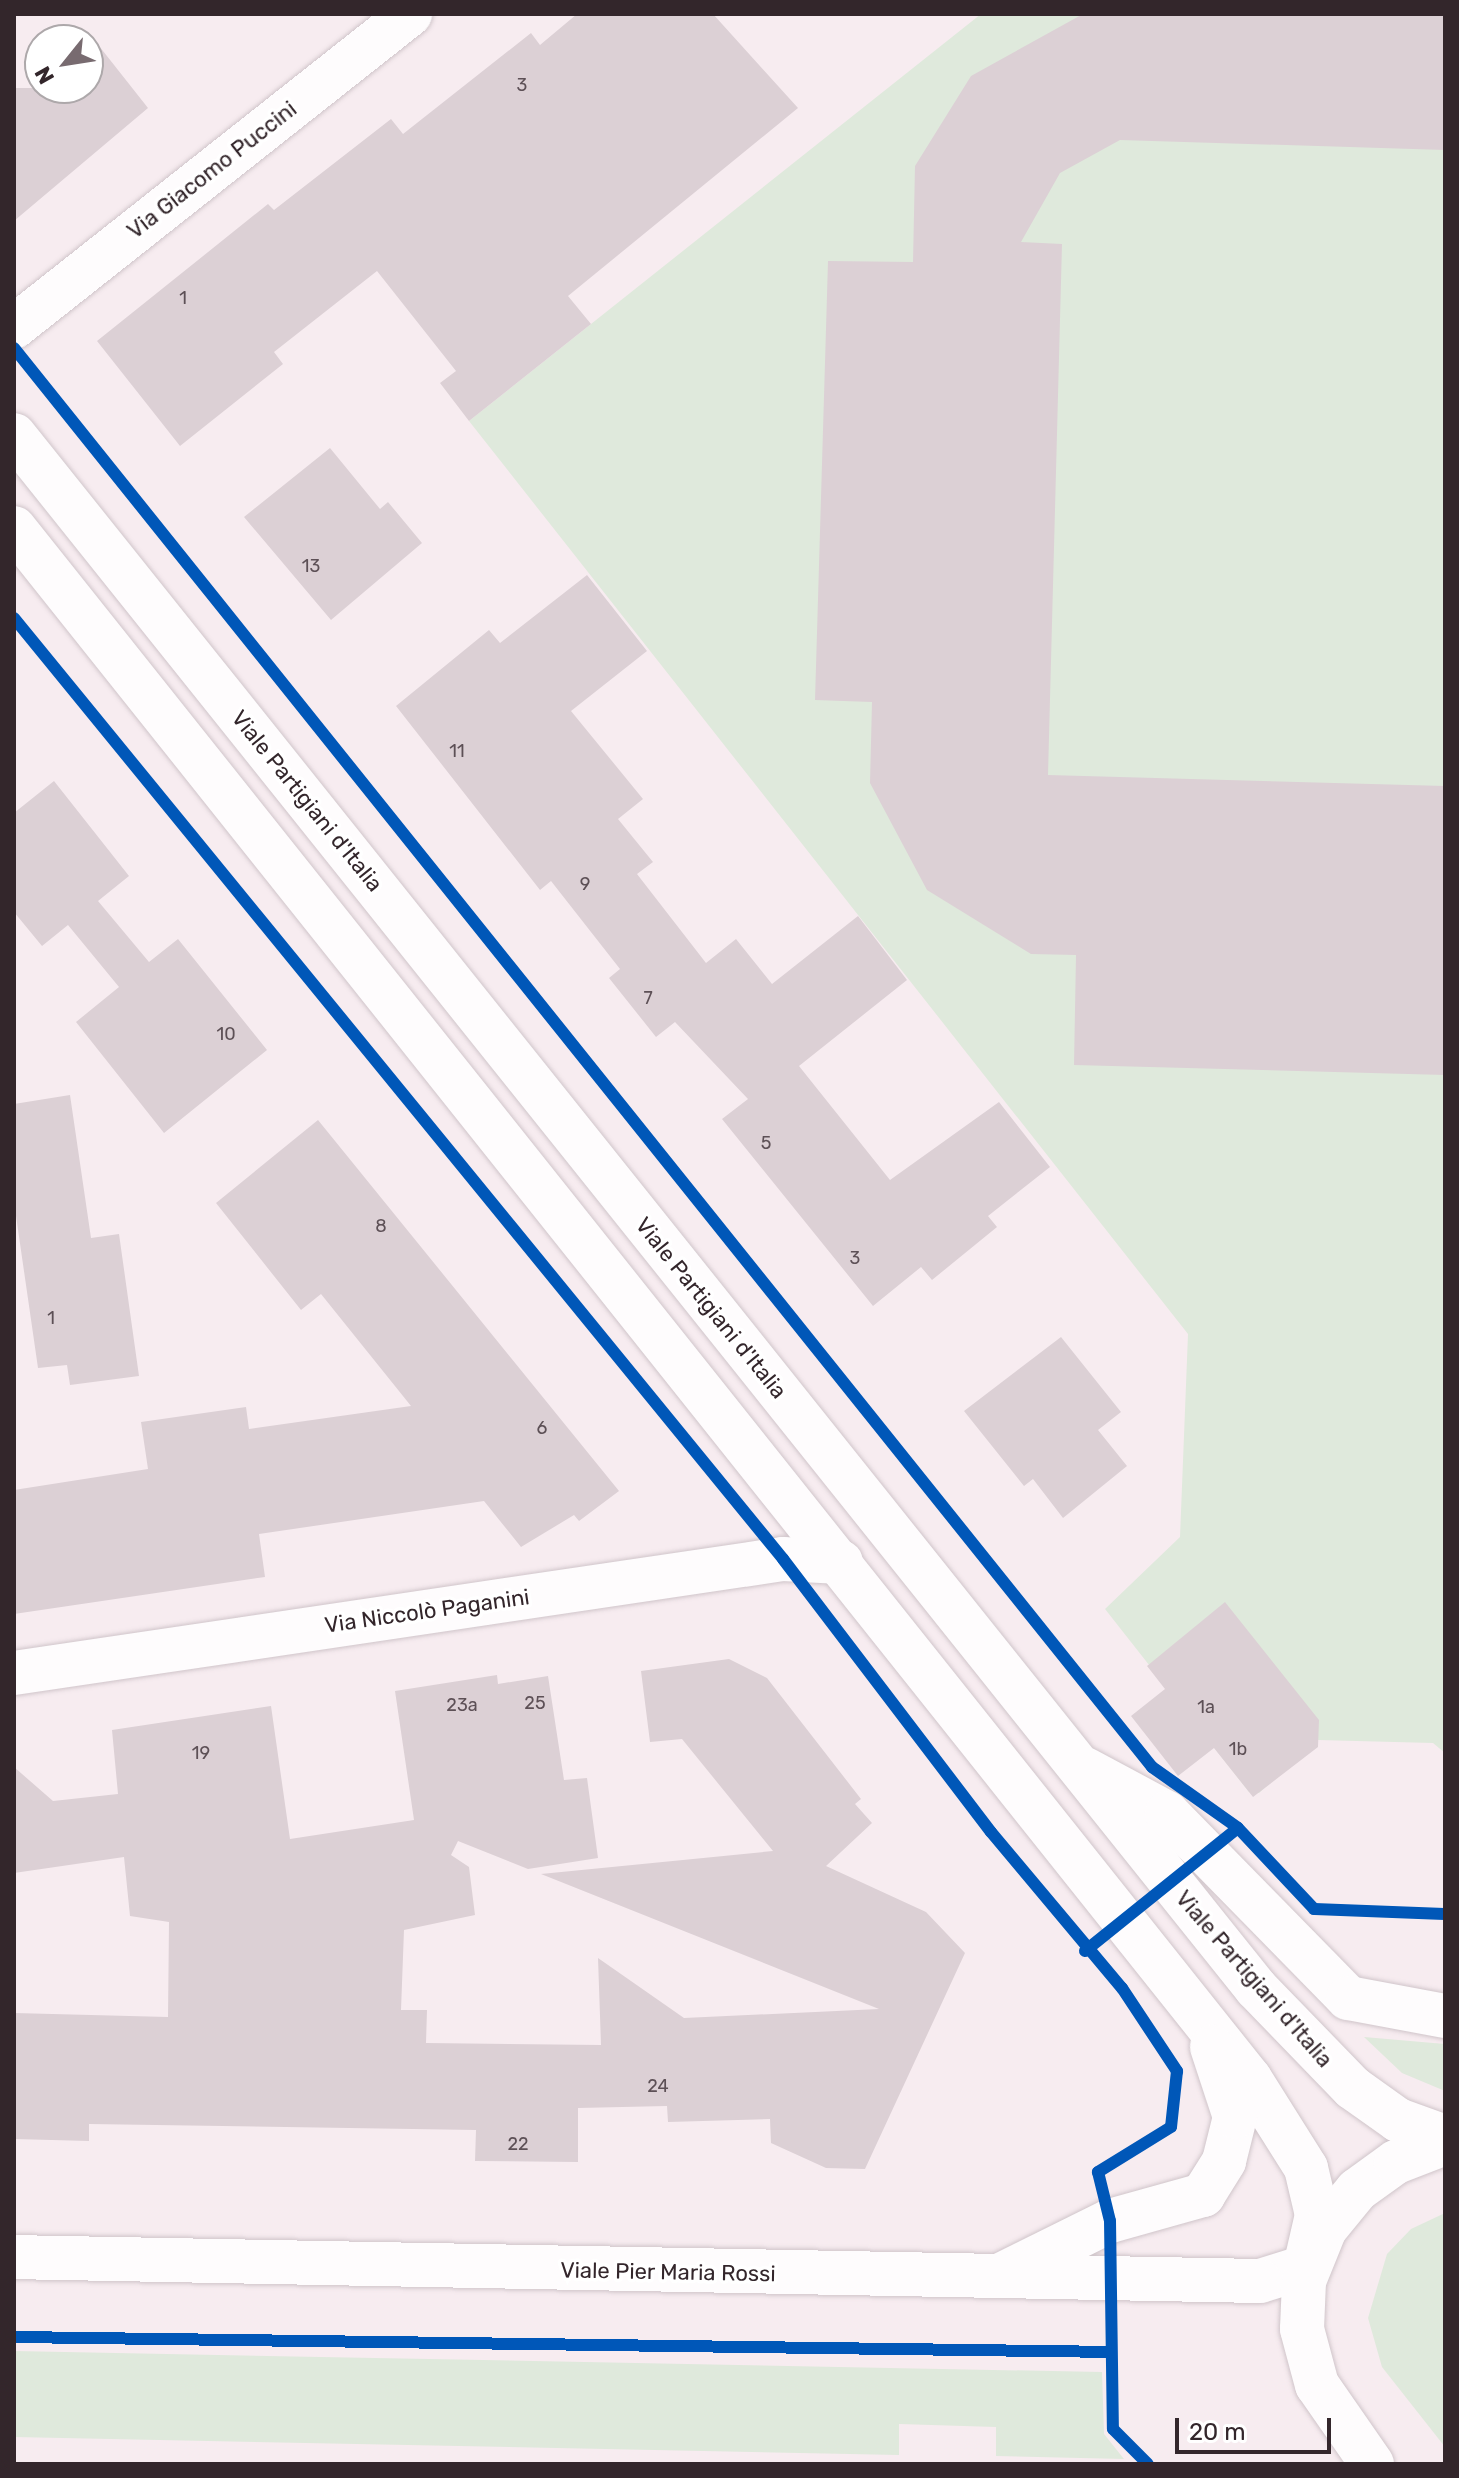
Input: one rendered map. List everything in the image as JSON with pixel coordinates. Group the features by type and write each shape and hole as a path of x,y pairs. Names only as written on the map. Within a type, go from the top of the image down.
{"main road":[{"name":"Via Giacomo Puccini","path":"14,327 410,14"},
{"name":"Viale Partigiani d'Italia","path":"14,435 1051,1734 1309,2049 1398,2120 1445,2137"},
{"path":"14,528 1202,2018 1306,2168 1316,2200 1312,2255 1301,2306 1308,2359 1330,2410 1372,2464"},
{"name":"Via Niccolò Paganini","path":"14,1673 783,1559 841,1562"},
{"path":"1051,1734 1098,1778 1167,1813 1340,1993 1366,2006 1445,2016"},
{"path":"994,2279 1110,2221 1203,2195 1224,2161 1235,2117 1202,2018"},
{"path":"1312,2255 1357,2190 1396,2162 1445,2143"},
{"name":"Viale Pier Maria Rossi","path":"14,2257 994,2279 1276,2280 1297,2273 1312,2255"}],"shaded area":[{"path":"981,14 1445,14 1445,1753 1433,1743 1318,1740 1259,1793 1249,1792 1105,1609 1180,1537 1188,1334 469,421"},
{"path":"1364,2037 1445,2044 1445,2091 1402,2073"},
{"path":"1445,2213 1445,2447 1382,2367 1368,2318 1387,2254 1411,2229"},
{"path":"14,2351 1102,2372 1104,2434 1124,2459 996,2456 996,2427 899,2424 899,2455 14,2437"}],"building":[{"path":"577,14 713,14 798,108 568,296 591,324 469,421 440,383 456,371 377,271 274,352 283,364 180,446 97,341 268,204 274,210 391,119 403,134 531,33 540,45"},
{"path":"1083,14 1445,14 1445,150 1120,140 1060,173 1021,242 1062,244 1048,775 1445,786 1445,1075 1074,1065 1076,955 1031,954 927,890 870,783 872,702 815,700 828,261 913,262 915,166 971,76"},
{"path":"104,52 148,108 14,221 14,88 24,88 24,104 104,104"},
{"path":"330,448 380,509 388,502 422,543 331,620 244,517"},
{"path":"587,575 647,651 571,711 643,799 618,819 653,862 637,874 706,963 736,939 772,984 858,916 907,980 799,1066 890,1180 999,1102 1050,1167 988,1216 997,1227 932,1280 921,1267 873,1306 722,1119 748,1099 675,1022 656,1037 609,978 620,969 551,881 540,890 396,706 489,630 500,643"},
{"path":"54,781 129,876 98,901 149,962 178,939 267,1050 164,1133 76,1022 119,987 68,925 42,946 14,912 14,813"},
{"path":"70,1095 91,1238 119,1234 139,1376 70,1385 67,1365 38,1368 14,1202 14,1104"},
{"path":"318,1120 619,1491 579,1521 574,1515 521,1547 484,1501 259,1534 265,1577 14,1614 14,1490 148,1469 141,1422 246,1407 249,1429 411,1406 321,1294 301,1310 216,1203"},
{"path":"1061,1337 1121,1412 1098,1430 1127,1466 1063,1518 1033,1479 1024,1486 964,1411"},
{"path":"1225,1602 1319,1720 1318,1747 1253,1797 1214,1748 1178,1776 1131,1716 1165,1689 1147,1666"},
{"path":"729,1659 767,1678 861,1799 855,1804 872,1823 826,1866 926,1912 965,1953 865,2169 826,2168 771,2143 770,2119 668,2122 667,2106 578,2108 578,2162 475,2161 476,2130 89,2124 89,2141 14,2139 14,2013 168,2017 169,1922 130,1916 124,1857 14,1873 14,1767 53,1801 118,1794 112,1730 271,1706 290,1839 414,1820 395,1691 497,1675 498,1684 548,1676 564,1780 587,1778 598,1858 528,1869 458,1841 451,1855 469,1867 475,1915 404,1930 401,2010 427,2010 426,2043 601,2045 598,1958 684,2018 879,2009 541,1874 773,1851 682,1739 650,1742 641,1671"}],"cycle path":[{"path":"14,348 1152,1767 1238,1828 1314,1909 1445,1914"},
{"path":"14,618 783,1559 991,1832 1122,1988 1177,2071 1171,2127 1098,2172 1110,2221 1113,2429 1148,2464"},
{"path":"1085,1951 1238,1828"},
{"path":"14,2337 1111,2352"}]}
